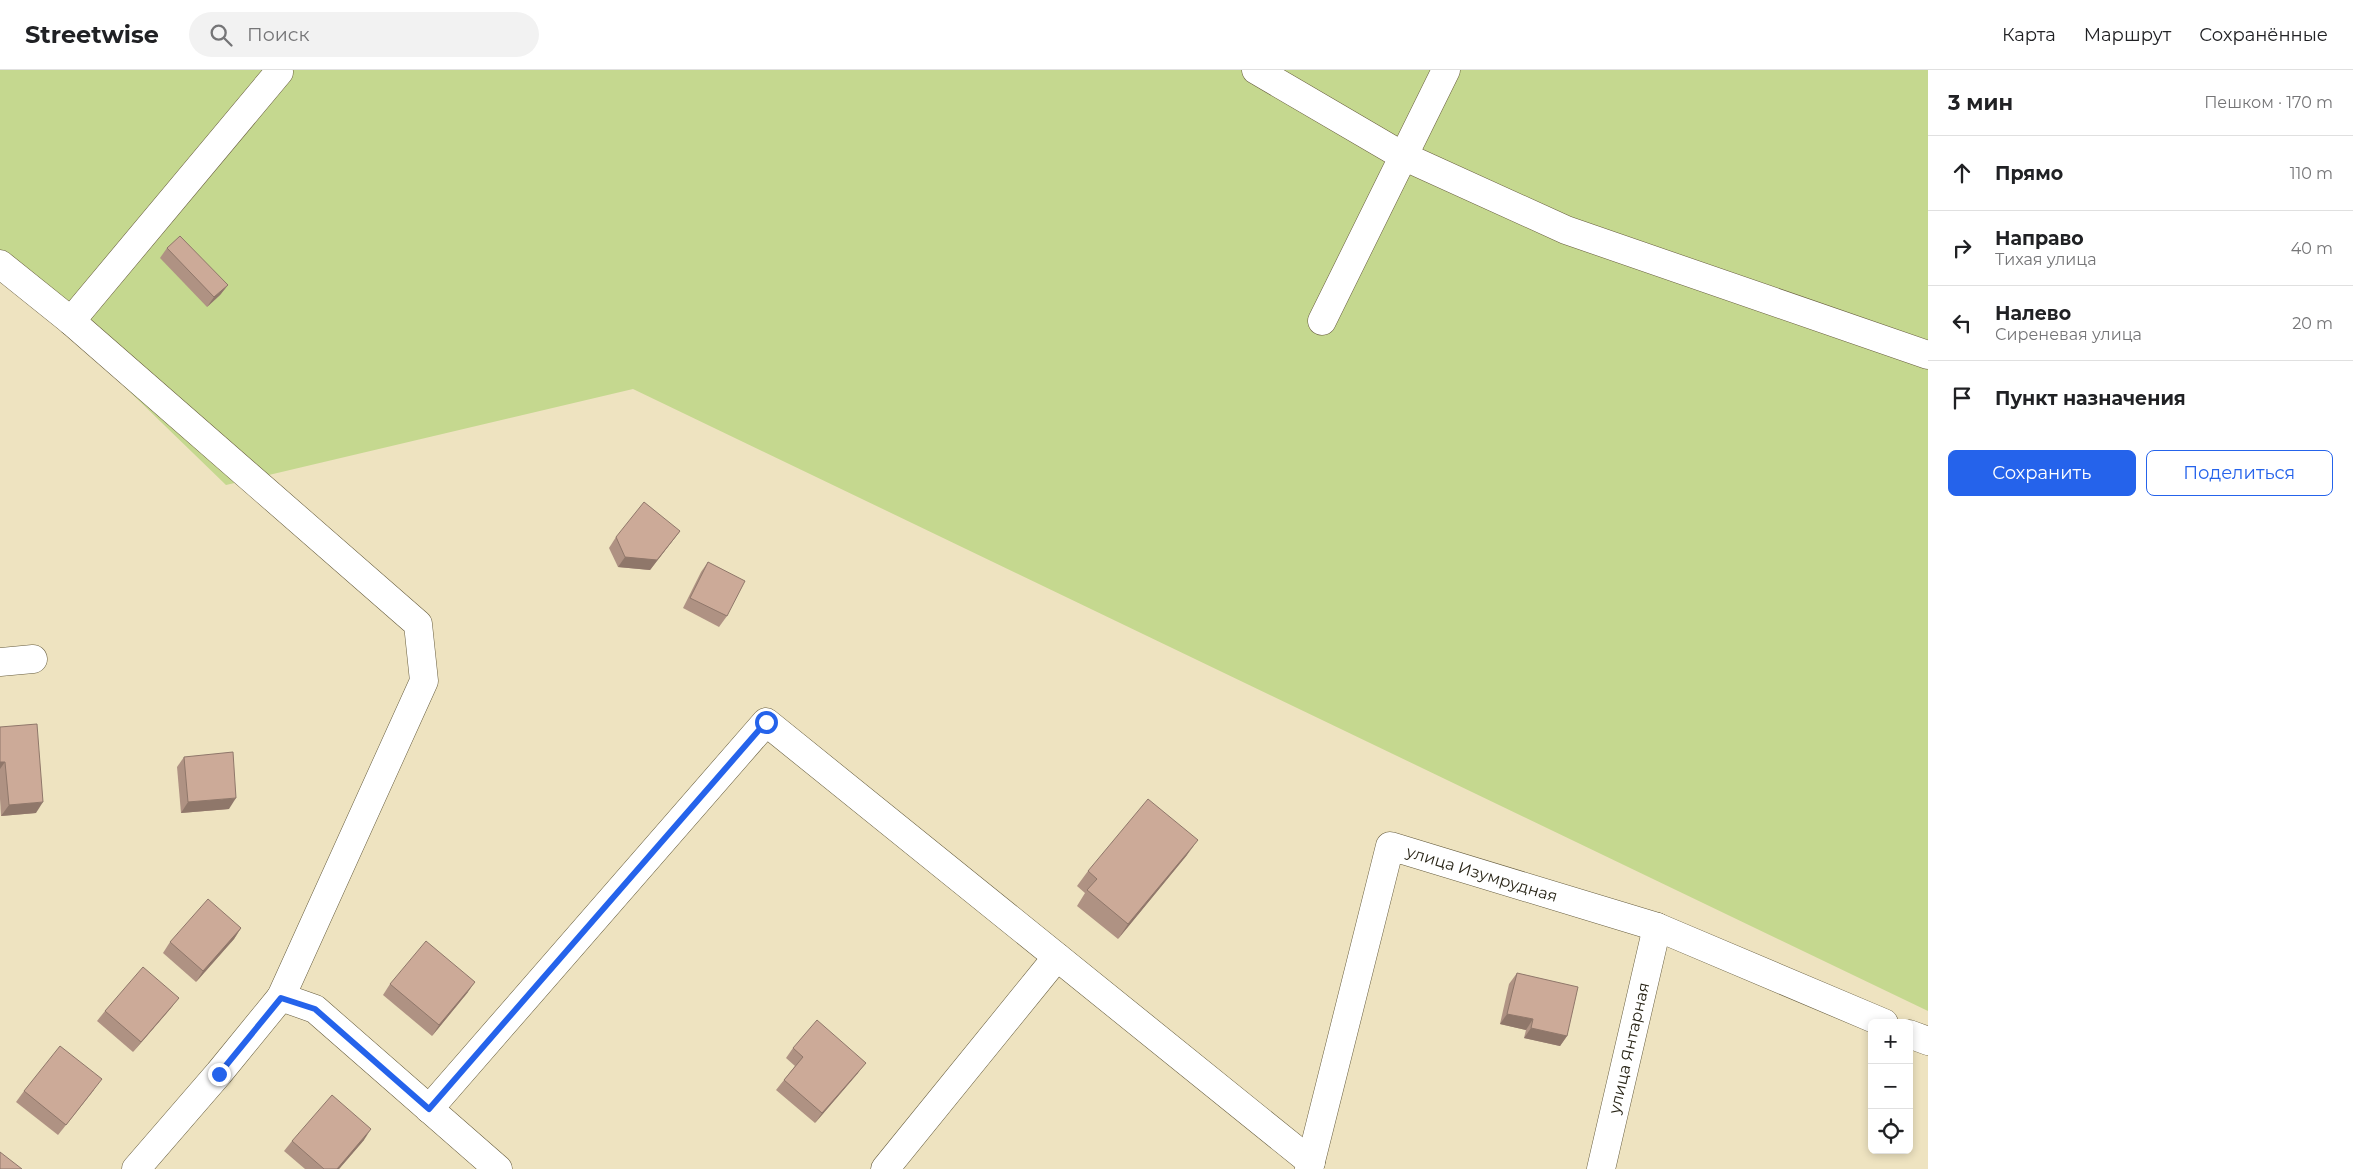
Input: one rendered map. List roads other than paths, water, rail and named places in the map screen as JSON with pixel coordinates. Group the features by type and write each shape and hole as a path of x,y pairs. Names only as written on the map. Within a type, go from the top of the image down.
{"street":[{"path":"1256,70 1403,156 1566,230 1928,355"},
{"path":"1322,322 1446,70"},
{"path":"71,321 278,72"},
{"path":"0,264 71,321 418,624 424,681 281,998 219,1074 136,1169"},
{"path":"0,662 33,659"},
{"path":"429,1109 766,722 1057,957 1310,1165"},
{"name":"улица Изумрудная","path":"1310,1165 1390,846 1657,927 1875,1019"},
{"name":"улица Янтарная","path":"1601,1169 1657,927"},
{"path":"885,1169 1057,957"},
{"path":"281,998 315,1009 498,1169"},
{"path":"1913,1035 1928,1041"}]}
